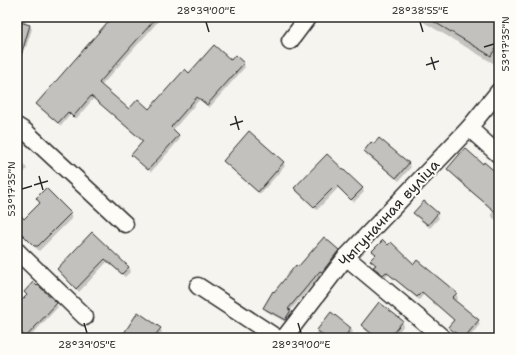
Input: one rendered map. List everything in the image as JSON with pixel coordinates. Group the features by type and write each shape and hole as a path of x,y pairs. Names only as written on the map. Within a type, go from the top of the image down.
{"street":[{"path":"290,41 308,17"},
{"name":"Чыгуначная вуліца","path":"284,338 346,257 469,128 499,91"},
{"path":"17,126 25,131 125,224"},
{"path":"469,128 499,154"},
{"path":"17,251 85,317"},
{"path":"346,257 443,338"},
{"path":"198,286 277,338"}],"building":[{"path":"112,17 157,17 99,83 129,109 138,99 149,109 185,69 189,73 214,45 231,60 235,55 244,63 207,105 197,97 171,127 179,135 148,170 131,155 143,141 91,96 73,117 68,112 58,123 36,104"},
{"path":"426,17 490,17 499,22 499,43 491,56"},
{"path":"17,21 30,25 20,59 17,58"},
{"path":"249,131 284,162 258,192 223,161"},
{"path":"379,138 409,163 396,178 364,151 371,142 374,144"},
{"path":"465,148 483,164 484,162 499,175 499,215 447,169"},
{"path":"327,154 363,188 351,200 336,185 314,207 294,188"},
{"path":"46,188 71,213 38,246 34,246 17,229 17,211 24,219 40,203 36,198"},
{"path":"424,201 438,213 428,225 413,213"},
{"path":"92,232 129,267 122,274 105,259 76,289 57,269"},
{"path":"324,237 339,250 322,272 320,271 288,309 291,310 285,320 263,308 273,291 274,292 296,265 298,267"},
{"path":"383,240 388,245 391,242 414,264 417,260 457,293 452,298 479,320 464,338 448,327 454,320 422,292 417,297 386,272 383,275 373,267 376,265 370,260 376,254 372,251"},
{"path":"33,282 57,303 26,337 17,329 17,305 27,295 24,292"},
{"path":"379,302 403,321 389,338 377,338 361,325"},
{"path":"138,312 161,328 153,338 131,338 124,333"},
{"path":"331,312 351,328 344,338 326,338 317,330"}]}
